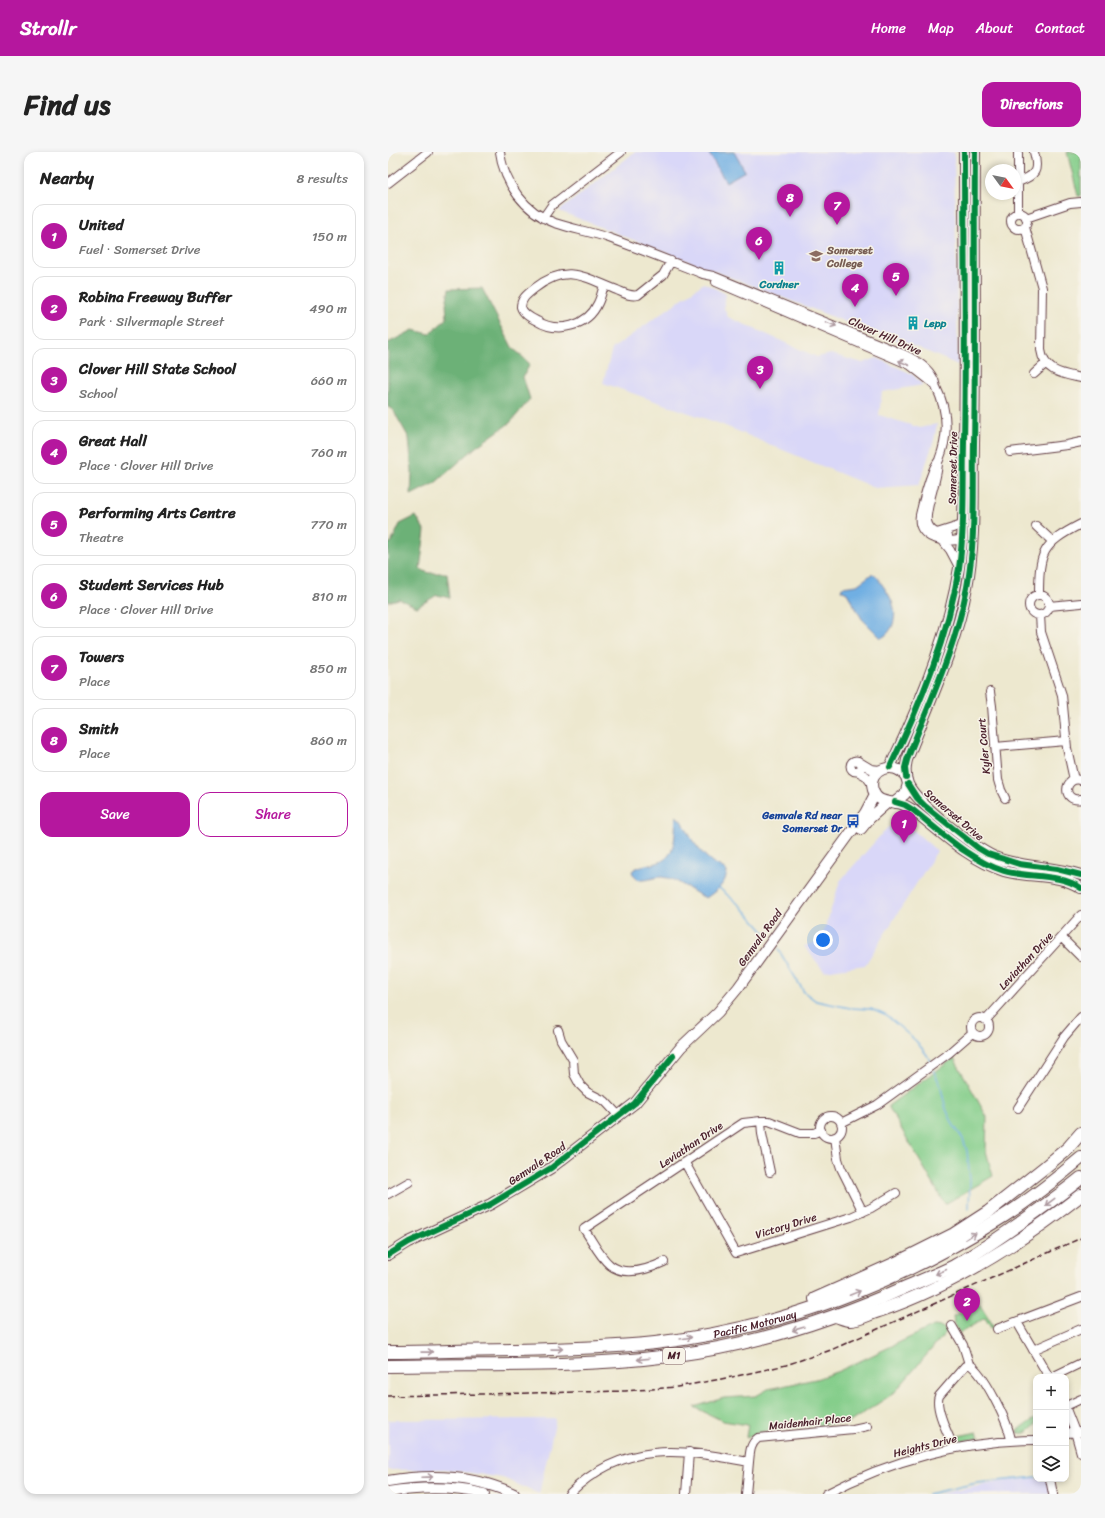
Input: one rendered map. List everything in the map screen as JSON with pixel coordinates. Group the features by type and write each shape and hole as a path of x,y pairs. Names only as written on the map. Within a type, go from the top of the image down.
{"highway":[{"path":"791,1315 804,1304 896,1263 938,1243 960,1230 988,1212 1045,1167 1068,1148 1081,1133"},
{"name":"Pacific Motorway","path":"388,1352 577,1349 625,1346 706,1335 747,1327 791,1315 853,1294 909,1270 952,1248 1005,1216 1043,1189 1081,1158"},
{"name":"Pacific Motorway","path":"388,1366 598,1363 705,1351 765,1338 835,1316 890,1295 953,1267 984,1249 1081,1178"},
{"path":"835,1316 850,1320 888,1308 938,1286 1005,1249 1047,1221 1081,1195"}],"main road":[{"name":"Somerset Drive","path":"964,152 965,358 962,538 959,567 950,614 937,654 900,748 890,767 900,770 917,798 925,806 978,848 988,854 1018,864 1057,869 1081,875"},
{"name":"Somerset Drive","path":"891,802 906,794 907,780 905,768 907,760 949,655 960,618 970,571 973,539 976,344 975,152"},
{"path":"874,789 876,774 880,770 890,767"},
{"name":"Somerset Drive","path":"874,789 878,798 905,805 959,847 994,868 1005,872 1069,882 1081,888"},
{"name":"Gemvale Road","path":"388,1255 408,1242 491,1204 524,1186 551,1168 635,1103 681,1047 726,1004 867,809 874,789"},
{"name":"Gemvale Road","path":"824,870 870,818 891,802"},
{"path":"388,1481 414,1478 451,1478 479,1482 514,1494"},
{"path":"388,1492 439,1487 461,1489 484,1494"}],"street":[{"path":"388,182 428,152"},
{"name":"Clover Hill Drive","path":"500,152 505,174 513,189 525,204 543,218 607,238 744,288 903,354 920,364 933,378 945,410 945,439 933,471 920,518 922,527 926,533 934,539 942,540"},
{"path":"543,218 552,205 621,152"},
{"path":"1018,152 1018,164"},
{"path":"1021,181 1030,177 1036,171 1037,164 1034,152"},
{"path":"1018,200 1018,213"},
{"path":"1026,218 1070,203 1081,202"},
{"path":"1018,213 1023,214 1026,218 1027,222 1025,227 1042,288 1041,350 1046,363 1053,370 1081,378"},
{"path":"1018,213 1012,218 1013,226 1019,229 1025,227"},
{"path":"604,285 598,303 592,312 579,324 560,327 543,325 526,315 521,307 524,298 544,282 557,275 567,274 581,276 630,295 638,295 663,275 671,261"},
{"path":"1034,374 1046,363"},
{"path":"1010,452 1081,442"},
{"name":"Clover Hill Drive","path":"936,533 928,524 927,517 938,473 938,461"},
{"path":"936,533 962,524"},
{"path":"1039,595 1039,579 1042,560 1046,549 1052,541 1061,534 1081,524"},
{"path":"1036,526 1052,541"},
{"path":"936,533 973,539"},
{"path":"942,540 954,541 962,538"},
{"path":"942,540 950,550 959,567"},
{"path":"1039,595 1044,596 1047,599 1049,606 1046,612 1040,615 1032,611 1030,605 1033,598 1039,595"},
{"path":"1049,606 1081,602"},
{"path":"1040,615 1041,632 1062,695 1066,741 1078,780 1069,784 1067,790 1070,796 1079,801"},
{"name":"Kyler Court","path":"990,692 998,780 1005,798"},
{"path":"994,747 1066,741"},
{"path":"874,789 866,776 851,768 861,768 861,763 866,767 880,770"},
{"name":"Leviathan Drive","path":"986,1020 1062,938 1081,915"},
{"path":"1062,938 1081,957"},
{"name":"Leviathan Drive","path":"979,1018 986,1020 989,1025 986,1034 979,1036 972,1033 970,1026 973,1020 979,1018"},
{"path":"1018,1108 1064,1037 1081,1018"},
{"path":"558,1030 561,1040 573,1060 574,1074 580,1085 587,1092 605,1101 619,1116"},
{"name":"Leviathan Drive","path":"841,1123 877,1105 949,1053 972,1033"},
{"path":"834,1116 840,1120 841,1132 835,1137 826,1136 821,1130 821,1124 826,1117 834,1116"},
{"path":"761,1121 770,1172"},
{"name":"Leviathan Drive","path":"664,1262 651,1268 641,1270 615,1268 607,1261 584,1229 743,1123 769,1121 800,1133 814,1133 821,1130"},
{"path":"835,1137 838,1159 841,1168 863,1212 896,1193"},
{"name":"Victory Drive","path":"685,1163 736,1253 851,1218 863,1212"},
{"path":"388,1194 409,1182"},
{"path":"997,1329 1081,1297"},
{"path":"1016,1322 1048,1374"},
{"path":"952,1326 965,1349 968,1364 975,1368 997,1403 1007,1424 1010,1440"},
{"path":"1032,1350 1081,1329"},
{"path":"1057,1374 1081,1363"},
{"path":"954,1448 938,1408 937,1400 968,1364"},
{"path":"1069,1405 1081,1399"},
{"path":"1067,1410 1078,1432 1081,1453"},
{"name":"Maidenhair Place","path":"749,1462 751,1446 758,1438 853,1429 867,1426"},
{"name":"Heights Drive","path":"826,1494 868,1474 917,1457 954,1448 1033,1438"},
{"path":"569,1494 581,1483 606,1466 627,1458 655,1452 689,1452 749,1462 746,1494"},
{"path":"686,1494 689,1452"},
{"path":"1051,1482 1053,1494"},
{"path":"1056,1482 1058,1494"},
{"path":"574,1494 581,1483"}],"shaded area":[{"name":"Somerset College","path":"635,152 954,152 958,365 919,348 869,331 559,211"},
{"path":"704,283 726,294 724,308 728,317 817,357 831,354 863,363 877,358 912,374 923,385 882,392 879,415 920,428 937,424 934,440 919,485 875,488 718,423 603,383 612,349"},
{"path":"888,827 910,827 937,851 865,965 824,971 804,946 821,941 840,881"},
{"path":"556,1419 539,1494 503,1478 445,1469 388,1470 388,1420"},
{"path":"1033,1478 1033,1482 1048,1482 1050,1494 938,1494 999,1482"}],"green space":[{"path":"1067,152 1081,152 1081,196 1078,196"},
{"path":"482,288 512,347 530,364 523,377 530,399 511,422 476,447 435,483 411,495 412,472 409,438 393,410 388,407 388,343 413,330 430,334 447,318 446,304 449,289"},
{"path":"416,516 425,531 420,569 429,573 447,573 450,598 437,595 417,607 399,599 388,602 388,543 391,543 400,524"},
{"path":"954,1058 987,1117 986,1151 993,1176 945,1204 888,1106"},
{"path":"980,1304 994,1327 991,1328 985,1318 960,1333 954,1324 953,1316"},
{"path":"934,1326 942,1327 947,1331 894,1393 850,1422 765,1431 746,1437 748,1425 723,1421 694,1407 724,1398 756,1396 768,1389 816,1379 839,1371"},
{"path":"1033,1420 1033,1427 1027,1432 1019,1433 1016,1431"},
{"path":"977,1432 979,1438 962,1441 958,1436"}],"water":[{"path":"708,152 734,152 745,171 726,182"},
{"path":"872,574 877,576 888,593 893,604 895,615 892,627 887,634 881,638 862,619 847,593 841,590 842,587 857,585"},
{"path":"676,816 682,822 701,852 715,864 724,868 727,872 723,884 706,898 667,878 657,877 644,880 637,879 632,871 644,865 661,861 671,852"}],"waterway":[{"path":"719,888 742,907 766,934"},
{"path":"778,949 804,992 816,1001 850,1008 871,1009 887,1016 916,1041 930,1061"},
{"path":"933,1070 940,1084 946,1109 954,1126 963,1139 967,1151 970,1180 969,1209"},
{"path":"928,1494 977,1483 1033,1477"}],"railway":[{"path":"388,1396 625,1391 677,1387 786,1365 831,1350 1081,1238"}],"cycle path":[{"path":"890,767 932,670 948,619 961,553 965,406 964,152"},
{"path":"906,777 905,768 907,760 941,675 956,631 967,587 972,551 974,516 975,152"},
{"path":"908,784 917,798 925,806 978,848 988,854 1019,864 1057,869 1081,875"},
{"path":"895,802 905,805 913,810 967,853 991,866 1013,873 1063,880 1081,888"},
{"path":"388,1255 409,1242 491,1204 551,1168 635,1103 673,1056"}],"place":[{"name":"Smith","path":"790,217"},
{"name":"Towers","path":"837,225"},
{"name":"Somerset College","path":"816,256"},
{"name":"Student Services Hub","path":"759,260"},
{"name":"Cordner","path":"779,268"},
{"name":"Performing Arts Centre","path":"896,296"},
{"name":"Great Hall","path":"855,307"},
{"name":"Lepp","path":"913,323"},
{"name":"Clover Hill State School","path":"760,389"},
{"name":"Gemvale Rd near Somerset Dr","path":"853,821"},
{"name":"United","path":"904,843"},
{"name":"Robina Freeway Buffer","path":"967,1321"}]}
